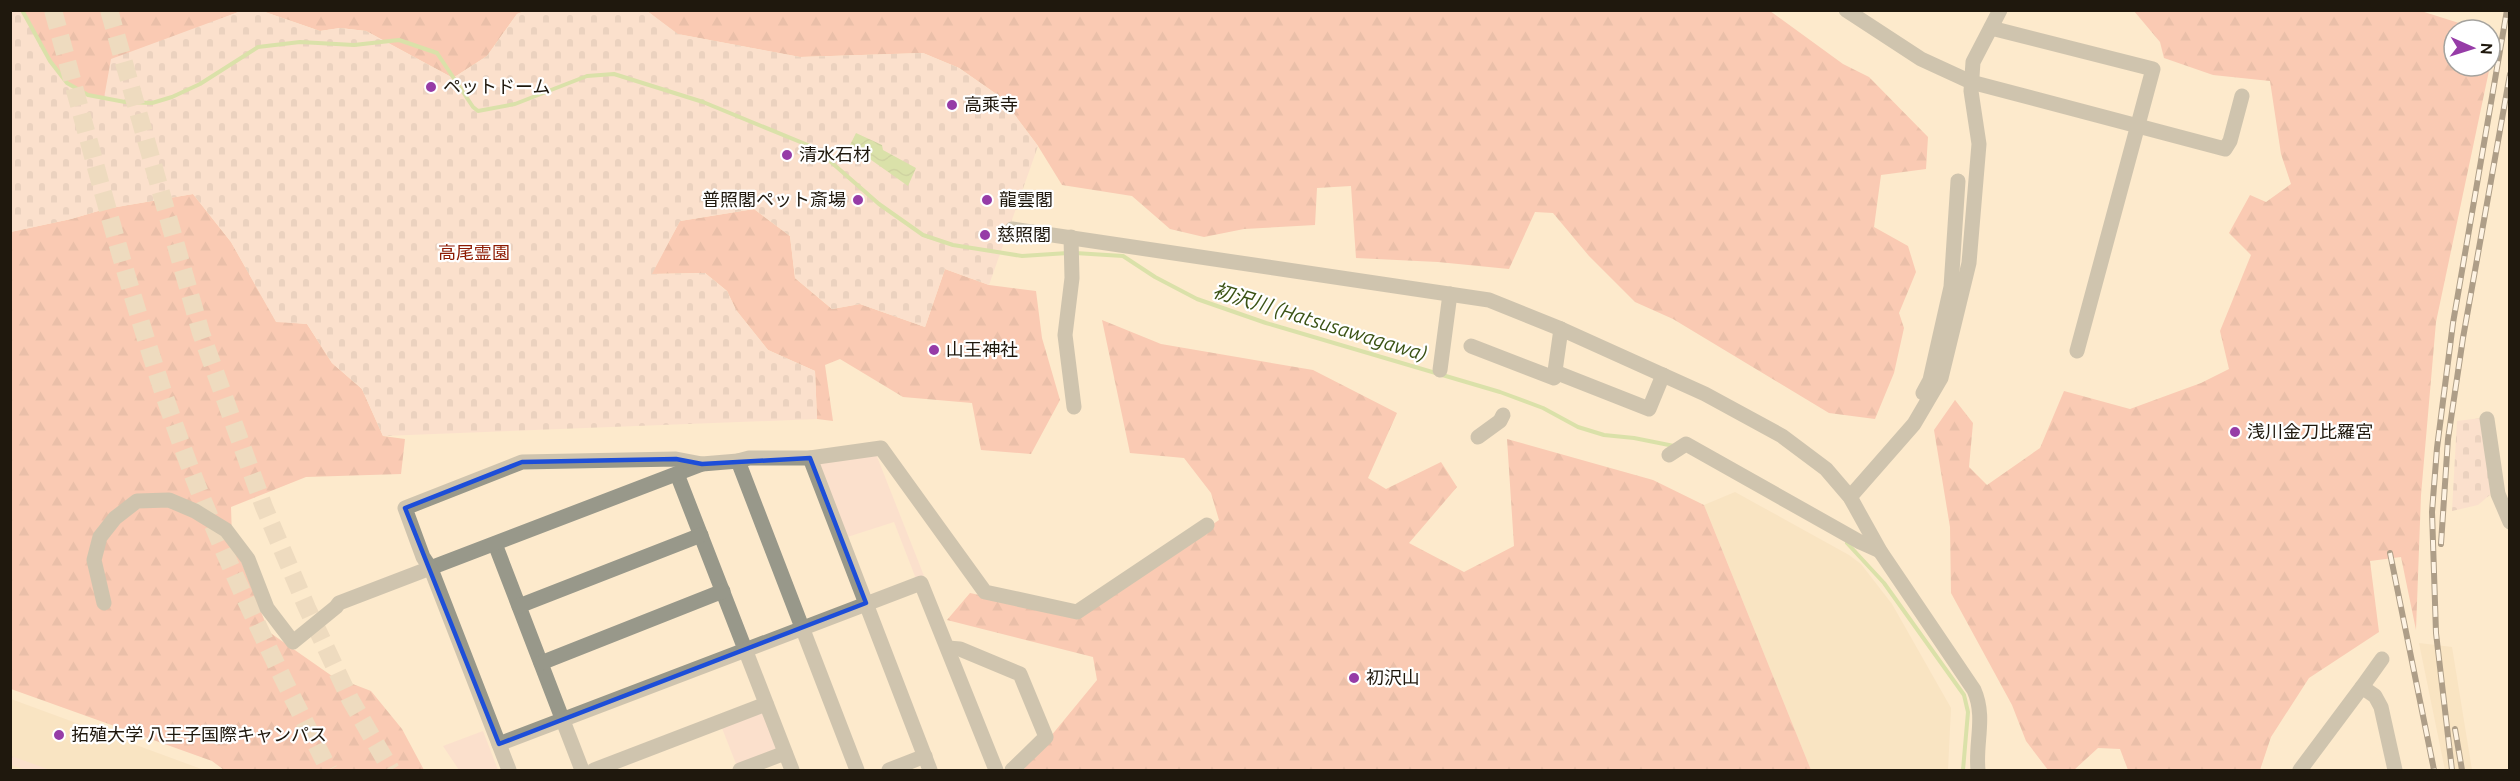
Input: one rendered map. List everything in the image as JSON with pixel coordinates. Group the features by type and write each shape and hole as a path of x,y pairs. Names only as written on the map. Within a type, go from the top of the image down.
{"street":[{"path":"1846,10 1921,59 1971,82 2225,149 2230,141 2242,96"},
{"path":"1850,498 1914,424 1941,378 1969,263 1979,144 1971,82 1973,62 2000,10"},
{"path":"1991,28 2153,69 2077,351"},
{"path":"1896,444 1903,425 1930,380 1951,287 1958,181"},
{"path":"1012,230 1072,249 1489,300 1561,329 1705,393 1782,436 1826,469 1850,498 1880,551 1974,690 1981,716 1976,758 1978,771"},
{"path":"1072,249 1072,278 1065,335 1074,407"},
{"path":"1440,370 1450,294"},
{"path":"1471,346 1554,378 1561,329"},
{"path":"1555,372 1649,409 1663,375"},
{"path":"1478,437 1500,421 1503,415"},
{"path":"2487,419 2498,494 2510,522"},
{"path":"1669,455 1686,444 1880,551"},
{"path":"509,771 431,568 423,557 405,508 522,462 676,459 702,464 748,458 810,458 880,448 985,592 1077,612 1207,525"},
{"path":"810,458 927,763 889,771"},
{"path":"738,461 857,771"},
{"path":"104,603 94,561 100,537 116,518 137,501 169,500 195,511 226,531 248,559 267,608 292,642 339,603 702,464"},
{"path":"677,474 792,771"},
{"path":"519,606 701,535"},
{"path":"495,544 582,771"},
{"path":"499,744 921,583 996,771"},
{"path":"541,663 723,591"},
{"path":"948,648 960,650 1020,674 1046,737 1012,771"},
{"path":"2300,771 2382,659"},
{"path":"2362,687 2375,696 2381,707 2395,771"},
{"path":"594,771 766,704"},
{"path":"740,771 785,753"}],"highlighted area":[{"path":"810,458 866,603 499,744 405,508 522,462 676,459 702,464"}],"shaded area":[{"path":"1735,492 1849,555 1861,564 1892,604 1951,708 1948,770 1811,770 1704,505"},
{"path":"2419,643 2452,647 2472,770 2445,770"},
{"name":"拓殖大学 八王子国際キャンパス","path":"11,699 204,770 11,770"}],"green space":[{"name":"高尾霊園","path":"526,10 647,11 678,34 800,57 923,53 959,68 1002,98 1038,146 989,285 945,269 925,327 860,304 832,309 795,278 790,236 754,209 680,221 652,274 705,273 727,291 736,310 768,350 815,371 817,419 383,436 362,389 332,363 307,324 276,322 231,242 193,194 105,209 11,232 11,11 23,11 41,46 66,81 86,95 104,98 111,59 241,11 262,11 320,31 340,28 366,31 453,78 487,56 517,14"},
{"path":"23,11 241,11 180,35 105,98 86,95 66,81 41,46"},
{"path":"262,11 526,11 517,14 487,56 453,78 366,31 340,28 320,31"},
{"path":"647,11 1770,11 1843,64 1869,77 1928,137 1926,169 1881,175 1874,227 1908,246 1916,272 1899,313 1904,328 1894,373 1875,419 1829,413 1673,319 1635,302 1589,256 1553,213 1535,212 1509,269 1438,262 1356,258 1351,186 1317,188 1315,225 1244,229 1204,237 1170,229 1132,196 1062,185 1038,146 1002,98 959,68 923,53 800,57 677,34"},
{"path":"2134,11 2421,11 2443,18 2442,78 2487,78 2436,322 2421,495 2416,630 2401,557 2370,561 2379,632 2309,678 2271,737 2260,770 2128,770 2120,749 2098,748 2074,770 2048,770 2026,741 2012,705 1951,593 1950,527 1934,430 1955,400 1973,423 1969,467 1987,485 2040,448 2064,391 2130,409 2201,383 2229,369 2220,331 2251,255 2229,233 2250,195 2266,202 2291,184 2281,154 2270,81 2213,75 2164,58 2160,42"},
{"path":"193,194 231,242 276,321 307,324 332,363 362,389 383,436 405,439 401,474 306,477 231,507 232,538 269,632 332,676 371,691 402,729 424,770 224,770 212,761 11,689 10,232 105,209"},
{"path":"754,209 790,236 795,278 832,309 860,304 925,327 945,269 989,285 1036,291 1042,338 1060,400 1031,454 981,450 972,403 903,397 840,359 825,365 833,421 817,419 815,371 768,350 736,310 727,291 705,273 651,274 680,221"},
{"path":"1102,320 1161,344 1313,370 1397,413 1368,478 1386,489 1441,462 1457,487 1409,543 1464,572 1514,546 1507,439 1653,480 1704,505 1811,770 1023,770 1097,680 1093,657 947,620 970,593 1079,616 1219,520 1211,493 1184,458 1130,453"},
{"path":"2481,418 2491,494 2478,505 2452,511 2457,421"},
{"path":"874,449 926,581 918,584 894,522 841,539 810,458"},
{"path":"763,712 779,753 738,769 722,728"},
{"path":"483,731 498,770 459,770 443,746"},
{"path":"10,756 50,770 27,770 11,765"}],"water":[{"path":"856,133 882,145 883,150 916,168 908,186 850,145"}],"waterway":[{"name":"初沢川 (Hatsusawagawa)","path":"22,10 50,61 67,83 88,95 125,102 152,103 172,97 200,84 258,47 300,42 354,45 399,40 437,53 478,111 515,104 587,76 614,74 703,102 815,148 879,204 923,235 953,245 1022,256 1068,253"},
{"name":"初沢川 (Hatsusawagawa)","path":"1075,253 1123,256 1155,277 1197,299 1266,323 1500,392 1543,408 1578,427 1604,435 1674,446"},
{"name":"初沢川 (Hatsusawagawa)","path":"1847,543 1884,583 1964,695 1968,712 1963,770"}],"tunnel":[{"path":"53,10 127,275 177,432 228,561 329,770"},
{"path":"109,10 201,333 264,507 307,608 350,699 391,770"}],"railway":[{"path":"2452,770 2436,633 2432,512 2437,448 2453,323 2507,10"},
{"path":"2441,544 2448,439 2463,338 2510,74"},
{"path":"2390,553 2434,770"},
{"path":"2455,729 2462,770"}],"place":[{"name":"ペットドーム","path":"431,87"},
{"name":"高乘寺","path":"952,105"},
{"name":"清水石材","path":"787,155"},
{"name":"普照閣ペット斎場","path":"858,200"},
{"name":"龍雲閣","path":"987,200"},
{"name":"慈照閣","path":"985,235"},
{"name":"山王神社","path":"934,350"},
{"name":"浅川金刀比羅宮","path":"2235,432"},
{"name":"初沢山","path":"1354,678"},
{"name":"拓殖大学 八王子国際キャンパス","path":"59,735"}]}
